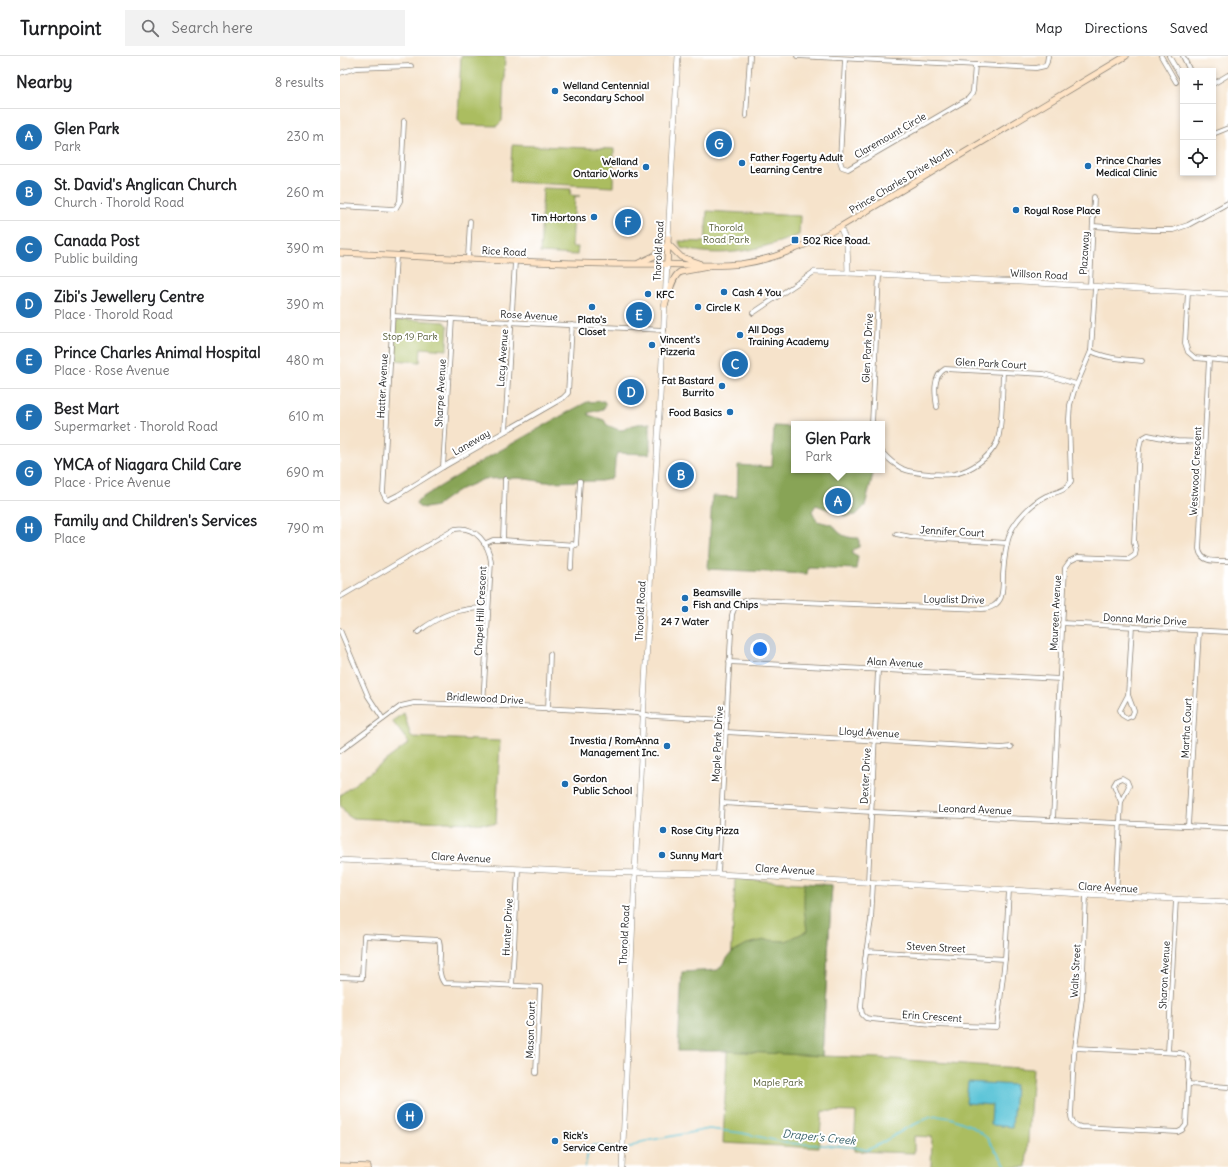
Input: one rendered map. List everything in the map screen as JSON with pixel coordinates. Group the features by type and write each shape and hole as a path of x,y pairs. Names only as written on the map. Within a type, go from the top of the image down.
{"main road":[{"name":"Prince Charles Drive North","path":"667,264 713,266 742,264 784,253 806,245 840,227 1126,56"},
{"name":"Thorold Road","path":"667,264 668,241"},
{"path":"637,264 654,256 668,241 683,258 713,266"},
{"name":"Rice Road","path":"340,253 594,264 667,264"},
{"path":"665,306 673,280 677,274 680,272 713,266"},
{"path":"340,1166 368,1167"}],"street":[{"name":"Thorold Road","path":"668,241 678,56"},
{"path":"746,116 750,56"},
{"path":"798,56 1036,68 1042,67 1047,62 1048,56"},
{"path":"1161,56 1175,81 1180,78"},
{"path":"1169,56 1180,74"},
{"path":"1183,56 1189,68"},
{"name":"Claremount Circle","path":"845,59 840,161 842,167 848,169 968,99 973,90 975,65"},
{"path":"340,73 356,68 411,66"},
{"path":"1216,82 1228,75"},
{"path":"340,206 393,209 399,205 404,121"},
{"path":"1216,133 1228,128"},
{"name":"Plazaway","path":"1092,286 1094,197"},
{"path":"1093,226 1156,231 1173,230 1188,225 1228,203"},
{"path":"468,258 470,221"},
{"path":"840,227 847,243 848,273"},
{"name":"Hatter Avenue","path":"384,493 396,255"},
{"name":"Lacy Avenue","path":"505,431 515,261"},
{"name":"Thorold Road","path":"622,1167 635,872 667,264"},
{"path":"753,312 814,272"},
{"name":"Willson Road","path":"814,272 879,274 1228,294"},
{"name":"Glen Park Drive","path":"872,421 879,274"},
{"name":"Loyalist Drive","path":"732,615 738,605 744,601 750,600 988,608 996,604 1002,595 1004,554 1011,531 1018,520 1035,503 1046,496 1066,488 1070,483 1069,419 1071,398 1092,351 1092,286"},
{"path":"1188,292 1186,348 1188,352 1193,357 1228,360"},
{"name":"Rose Avenue","path":"394,316 664,330"},
{"name":"Sharpe Avenue","path":"443,467 452,319"},
{"name":"Laneway","path":"384,493 386,499 390,500 443,467 563,398 568,393 572,325"},
{"path":"1092,351 1110,358 1142,361"},
{"name":"Westwood Crescent","path":"1209,359 1199,551 1207,560 1228,561"},
{"name":"Glen Park Court","path":"936,407 935,391 937,379 943,370 948,369 1044,374 1076,384"},
{"path":"885,455 902,469 917,473 950,475 967,470 989,454 999,435 1003,372"},
{"name":"Maureen Avenue","path":"1053,820 1065,571 1070,561 1081,557 1129,559 1135,554 1134,542 1139,449 1141,439 1144,436 1149,435 1177,441 1204,442"},
{"path":"503,540 506,479"},
{"path":"484,544 493,540 576,544 580,481"},
{"name":"Chapel Hill Crescent","path":"340,597 455,529 469,529 475,532 484,544 490,556 484,705"},
{"name":"Jennifer Court","path":"896,534 911,537 1007,543"},
{"path":"571,568 572,544"},
{"path":"418,632 433,620 449,613 465,609 488,608"},
{"name":"Maple Park Drive","path":"718,874 732,615"},
{"name":"Donna Marie Drive","path":"1062,623 1228,632"},
{"path":"1128,695 1120,710 1122,716 1127,718 1132,716 1134,711 1128,695 1132,626"},
{"path":"340,630 368,696 383,719"},
{"name":"Martha Court","path":"1188,826 1199,630"},
{"path":"548,709 550,654"},
{"name":"Alan Avenue","path":"729,662 1060,679"},
{"name":"Dexter Drive","path":"871,882 872,812 878,670"},
{"name":"Bridlewood Drive","path":"340,751 401,706 409,704 484,705 644,714"},
{"path":"644,714 652,716 726,720"},
{"name":"Lloyd Avenue","path":"726,732 1001,748 1011,747"},
{"path":"1116,896 1121,802 1129,786 1127,781 1122,778 1117,780 1114,785 1121,802"},
{"name":"Leonard Avenue","path":"722,803 872,812 1228,828"},
{"name":"Clare Avenue","path":"340,860 586,872 718,874 1228,902"},
{"name":"Hunter Drive","path":"512,986 518,869"},
{"name":"Erin Crescent","path":"871,882 871,920 866,951 861,1007 862,1014 866,1018 871,1019 932,1025 997,1027 1005,959 1009,890"},
{"name":"Walts Street","path":"1075,1048 1168,1052 1189,1055 1186,1125 1184,1131 1178,1132 1081,1126 1071,1123 1075,1048 1082,998 1086,895"},
{"name":"Sharon Avenue","path":"1168,1052 1176,899"},
{"path":"340,977 362,978 364,936 378,936 439,940 441,947 439,977 444,983 512,986"},
{"name":"Steven Street","path":"866,951 1005,959"},
{"name":"Mason Court","path":"512,986 540,987 536,1073"},
{"path":"1188,1084 1228,1087"}],"green space":[{"path":"461,56 505,56 502,121 497,126 462,125 458,119"},
{"path":"512,145 614,149 613,187 510,182"},
{"path":"543,188 571,189 570,195 580,196 575,196 572,247 578,247 577,255 540,253"},
{"name":"Thorold Road Park","path":"707,211 800,216 799,235 755,249 726,253 712,253 681,248 679,241 705,242"},
{"name":"Stop 19 Park","path":"401,319 445,322 448,326 447,350 421,348 420,362 393,360 395,324"},
{"path":"604,401 606,405 603,409 588,413 589,415 604,420 607,425 621,430 636,424 650,423 650,454 617,453 614,472 611,479 601,481 545,482 519,478 484,479 457,491 436,506 426,508 419,507 416,503 418,500 485,459 570,411 587,402"},
{"path":"774,426 791,427 791,473 873,473 865,506 856,515 846,516 816,505 812,511 817,521 833,525 838,532 844,536 859,538 859,547 854,549 852,554 858,557 856,569 808,567 807,574 708,569 712,496 737,497 738,465 772,467"},
{"path":"404,713 411,737 500,741 496,824 350,818 340,805 340,795 409,743 392,721"},
{"name":"Maple Park","path":"735,879 832,885 822,1056 879,1058 1033,1069 1026,1167 931,1167 932,1137 914,1136 914,1153 854,1151 856,1112 822,1111 819,1148 723,1143"},
{"path":"804,883 832,885 822,1056 724,1051 678,1051 682,972 718,970 732,952 747,944 765,940 786,941 807,931 804,908"}],"water":[{"path":"968,1082 1015,1085 1012,1127 991,1125 992,1105 966,1103"}],"waterway":[{"name":"Draper's Creek","path":"629,1148 641,1142 709,1129 742,1133 787,1143 853,1147 867,1150 905,1129 928,1118 937,1116 951,1118 977,1130 987,1138 1007,1167"},
{"name":"Draper's Creek","path":"585,1167 589,1147 593,1145 615,1147"}],"place":[{"name":"Welland Centennial Secondary School","path":"555,91"},
{"name":"YMCA of Niagara Child Care","path":"719,144"},
{"name":"Father Fogerty Adult Learning Centre","path":"742,163"},
{"name":"Prince Charles Medical Clinic","path":"1088,166"},
{"name":"Welland Ontario Works","path":"646,167"},
{"name":"Royal Rose Place","path":"1016,210"},
{"name":"Tim Hortons","path":"594,217"},
{"name":"Best Mart","path":"628,222"},
{"name":"502 Rice Road.","path":"795,240"},
{"name":"Cash 4 You","path":"724,292"},
{"name":"KFC","path":"648,294"},
{"name":"Plato's Closet","path":"592,307"},
{"name":"Circle K","path":"698,307"},
{"name":"Prince Charles Animal Hospital","path":"639,315"},
{"name":"All Dogs Training Academy","path":"740,335"},
{"name":"Vincent's Pizzeria","path":"652,345"},
{"name":"Canada Post","path":"735,364"},
{"name":"Fat Bastard Burrito","path":"722,386"},
{"name":"Zibi's Jewellery Centre","path":"631,392"},
{"name":"Food Basics","path":"730,412"},
{"name":"St. David's Anglican Church","path":"681,475"},
{"name":"Glen Park","path":"838,501"},
{"name":"Beamsville Fish and Chips","path":"685,598"},
{"name":"24 7 Water","path":"685,609"},
{"name":"Investia / RomAnna Management Inc.","path":"667,746"},
{"name":"Gordon Public School","path":"565,784"},
{"name":"Rose City Pizza","path":"663,830"},
{"name":"Sunny Mart","path":"662,855"},
{"name":"Family and Children's Services","path":"410,1116"},
{"name":"Rick's Service Centre","path":"555,1141"}]}
